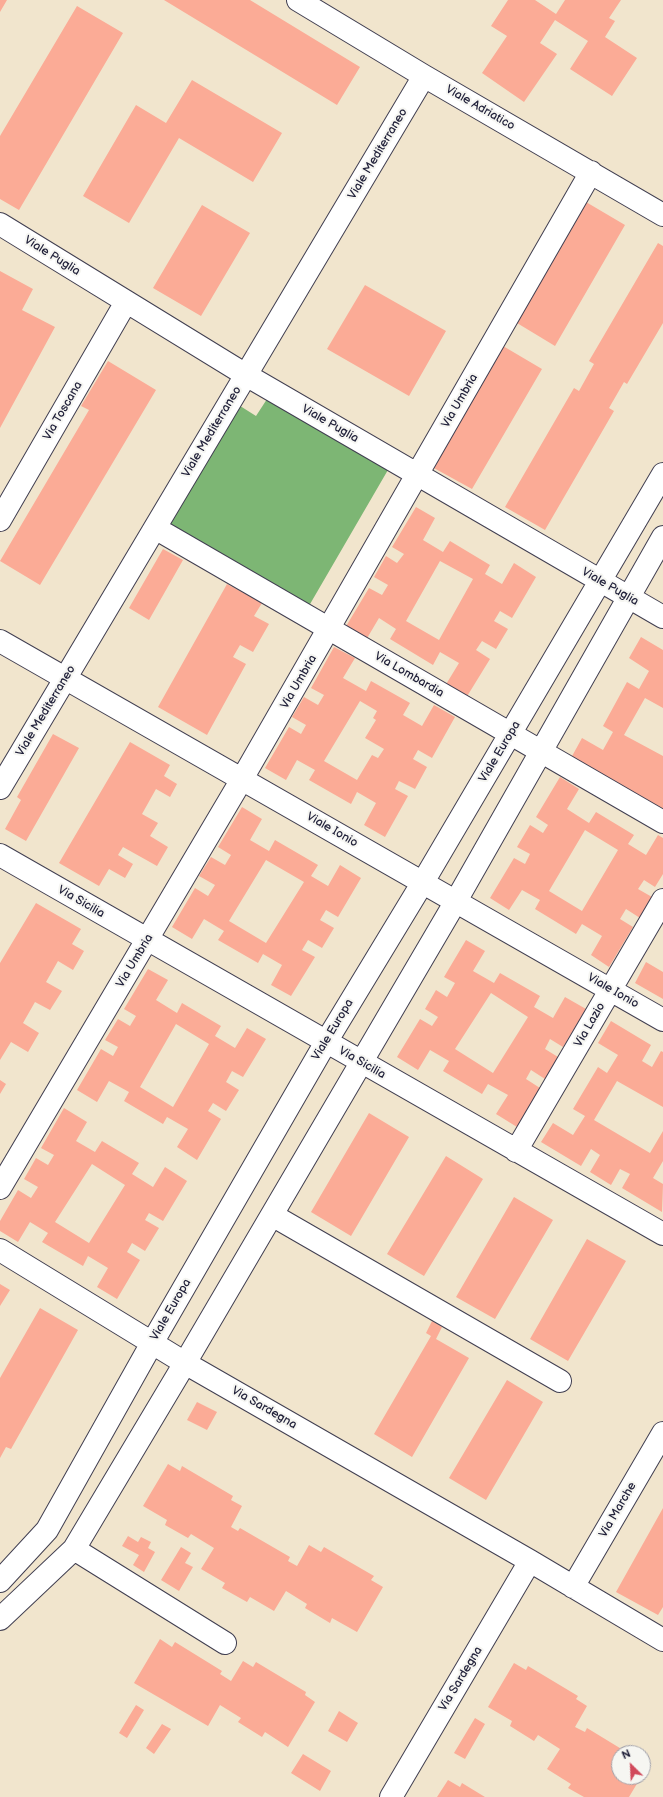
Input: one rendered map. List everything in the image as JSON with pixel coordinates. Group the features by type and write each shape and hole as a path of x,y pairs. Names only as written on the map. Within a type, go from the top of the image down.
{"street":[{"name":"Viale Adriatico","path":"298,0 424,76 663,215"},
{"name":"Viale Mediterraneo","path":"0,788 424,76"},
{"name":"Via Umbria","path":"0,1188 148,941 418,475 591,172"},
{"name":"Viale Puglia","path":"0,224 246,375 663,617"},
{"name":"Via Toscana","path":"0,520 126,302"},
{"name":"Viale Europa","path":"0,1581 47,1530 152,1343 326,1042 423,882 663,474"},
{"name":"Via Lombardia","path":"155,528 663,822"},
{"path":"0,1619 74,1549 362,1063 663,537"},
{"name":"Viale Ionio","path":"0,641 663,1020"},
{"name":"Via Sicilia","path":"0,855 148,941 663,1234"},
{"name":"Via Lazio","path":"516,1150 663,900"},
{"path":"272,1215 560,1381"},
{"name":"Via Sardegna","path":"0,1250 185,1363 530,1561 663,1640"},
{"name":"Via Marche","path":"573,1587 663,1433"},
{"path":"74,1549 225,1642"},
{"name":"Via Sardegna","path":"391,1797 530,1561"}],"green space":[{"path":"269,396 392,463 306,611 161,526 237,404 256,416"}],"building":[{"path":"0,0 7,0 0,12"},
{"path":"164,0 250,0 360,67 337,105"},
{"path":"508,0 535,0 556,14 565,0 621,0 609,18 615,21 605,37 637,58 612,96 570,69 588,41 555,20 540,43 557,54 524,102 482,73 507,36 491,26"},
{"path":"77,6 123,33 19,210 0,199 0,136"},
{"path":"192,80 282,133 253,182 179,138 129,223 83,196 136,105 166,123"},
{"path":"586,202 625,225 555,346 517,323"},
{"path":"202,205 250,233 201,316 153,288"},
{"path":"658,243 663,246 663,323 627,384 624,382 609,408 614,411 545,530 505,507 574,388 579,391 594,364 589,361"},
{"path":"0,271 33,289 22,310 55,327 0,428"},
{"path":"365,285 446,331 409,396 327,349"},
{"path":"503,346 542,369 472,489 432,467"},
{"path":"108,361 156,390 40,585 0,561 89,410 81,406"},
{"path":"416,507 435,518 423,540 443,552 450,541 490,565 485,574 502,584 514,563 536,577 512,618 500,611 494,621 508,629 496,649 482,641 476,650 490,659 466,698 445,686 459,663 440,652 433,665 390,639 396,629 379,618 366,640 345,628 369,588 382,595 388,585 374,577 386,556 397,563 404,554 392,547","holes":["440,561 473,579 439,640 406,621"]},
{"path":"163,549 183,560 149,620 129,608"},
{"path":"227,584 262,603 254,616 269,624 253,652 240,645 233,657 246,664 207,735 158,707"},
{"path":"641,637 663,650 663,708 645,698 624,735 663,756 663,811 571,758 582,738 603,750 613,732 603,726 627,682 639,689 649,671 629,658"},
{"path":"334,647 355,658 343,678 366,691 371,681 410,703 403,715 422,726 434,705 455,717 432,758 418,750 413,759 427,767 415,789 399,781 395,789 408,796 385,837 364,825 376,803 357,792 351,804 309,780 315,770 297,760 286,780 265,768 289,727 301,734 306,725 292,717 304,697 318,705 324,695 311,688","holes":["360,701 377,711 373,718 376,720 365,738 384,749 378,758 372,755 357,780 324,761"]},
{"path":"53,734 79,748 26,841 5,829 21,800 17,797"},
{"path":"130,742 170,765 164,776 177,784 170,797 156,789 142,814 158,823 150,836 168,847 157,866 123,847 118,855 133,864 125,878 109,869 99,886 59,863"},
{"path":"560,777 579,789 567,809 589,823 596,812 634,835 628,844 646,855 658,835 663,838 663,874 655,887 644,880 638,889 652,897 640,918 626,909 620,919 633,927 609,967 591,955 602,936 582,924 576,934 535,909 540,900 522,890 509,910 490,898 514,858 525,864 530,854 517,847 530,825 543,833 548,825 536,817","holes":["585,830 618,850 582,911 549,891"]},
{"path":"242,807 262,819 250,840 269,851 275,840 318,865 311,876 328,886 340,865 361,878 338,917 326,910 320,920 334,928 322,948 308,940 302,950 315,957 291,996 271,985 282,965 263,954 258,963 218,940 224,931 204,919 192,939 172,927 195,888 208,896 215,885 199,876 211,857 225,865 231,855 218,847","holes":["266,860 304,882 266,943 229,921"]},
{"path":"36,903 81,929 72,944 84,951 73,970 58,961 46,982 62,991 50,1010 35,1002 23,1023 39,1033 28,1052 11,1042 0,1060 0,963"},
{"path":"466,940 485,951 473,971 494,983 500,973 540,996 534,1007 553,1018 565,997 586,1009 563,1047 550,1039 545,1049 558,1057 545,1079 531,1070 526,1079 540,1088 517,1127 496,1114 508,1095 488,1084 482,1094 443,1071 449,1061 430,1050 418,1070 397,1057 420,1019 432,1026 438,1017 425,1009 436,990 447,997 455,983 444,977","holes":["491,993 528,1017 493,1073 455,1049"]},
{"path":"646,962 663,972 663,999 635,983"},
{"path":"148,969 168,980 156,1000 177,1013 182,1003 221,1026 215,1036 235,1048 247,1028 266,1039 243,1077 232,1071 226,1082 239,1090 226,1111 213,1103 208,1111 221,1119 197,1160 177,1147 188,1129 167,1117 163,1124 124,1101 129,1092 109,1081 97,1102 77,1090 101,1049 113,1056 118,1047 105,1040 118,1019 130,1026 136,1016 124,1009","holes":["176,1024 209,1044 173,1107 140,1087"]},
{"path":"611,1021 651,1045 642,1061 652,1067 661,1051 663,1052 663,1107 617,1081 594,1120 650,1153 663,1131 663,1161 653,1178 663,1184 662,1212 622,1188 630,1174 620,1169 611,1185 590,1172 600,1155 591,1149 581,1166 541,1142 553,1123 573,1135 585,1116 573,1109 598,1067 607,1073 618,1055 598,1043"},
{"path":"0,1080 6,1084 0,1094"},
{"path":"64,1108 87,1122 76,1141 95,1152 102,1141 139,1163 132,1174 153,1187 165,1167 187,1181 163,1221 149,1213 145,1220 159,1228 145,1251 132,1243 127,1252 140,1260 117,1299 97,1287 108,1268 88,1256 83,1266 42,1242 48,1233 30,1222 18,1242 0,1231 0,1221 18,1190 31,1198 38,1187 24,1179 36,1158 48,1165 54,1155 41,1148","holes":["92,1164 125,1185 89,1243 55,1222"]},
{"path":"369,1113 409,1137 351,1236 311,1212"},
{"path":"446,1156 483,1179 424,1276 387,1254"},
{"path":"514,1197 553,1220 495,1319 456,1297"},
{"path":"587,1239 626,1261 568,1361 530,1339"},
{"path":"0,1284 10,1290 0,1306"},
{"path":"40,1308 78,1330 11,1449 6,1447 0,1458 0,1378"},
{"path":"432,1321 442,1327 436,1339 469,1358 412,1457 374,1434 431,1336 426,1333"},
{"path":"507,1380 543,1402 486,1500 449,1478"},
{"path":"197,1402 217,1412 207,1430 187,1420"},
{"path":"168,1464 180,1471 182,1466 233,1496 231,1500 242,1506 231,1527 238,1531 240,1528 290,1557 288,1561 297,1566 309,1545 321,1552 324,1547 374,1576 371,1580 383,1587 357,1632 332,1618 330,1623 305,1608 307,1604 286,1591 274,1611 250,1597 247,1602 222,1588 225,1583 201,1569 214,1548 191,1534 188,1538 165,1525 167,1520 143,1506"},
{"path":"663,1508 663,1607 658,1615 616,1592"},
{"path":"128,1536 138,1542 141,1537 151,1542 148,1548 155,1552 144,1572 133,1565 139,1555 122,1546"},
{"path":"181,1547 191,1553 185,1563 193,1567 179,1591 161,1580"},
{"path":"160,1639 172,1647 175,1642 222,1671 220,1674 231,1681 243,1661 253,1667 256,1662 306,1692 305,1695 315,1702 288,1747 265,1732 262,1737 238,1722 241,1718 220,1705 208,1726 134,1683"},
{"path":"514,1663 526,1670 528,1666 578,1696 576,1699 587,1706 575,1727 585,1732 587,1728 615,1745 611,1745 611,1785 636,1785 629,1797 584,1797 568,1788 571,1784 547,1769 560,1749 538,1735 534,1741 510,1726 512,1721 488,1707"},
{"path":"136,1705 144,1710 127,1738 119,1733"},
{"path":"339,1711 358,1723 347,1742 328,1731"},
{"path":"475,1718 485,1724 465,1759 454,1753"},
{"path":"162,1724 171,1729 154,1754 146,1748"},
{"path":"303,1754 331,1771 320,1791 291,1773"},
{"path":"448,1780 460,1787 462,1783 485,1797 437,1797"}]}
